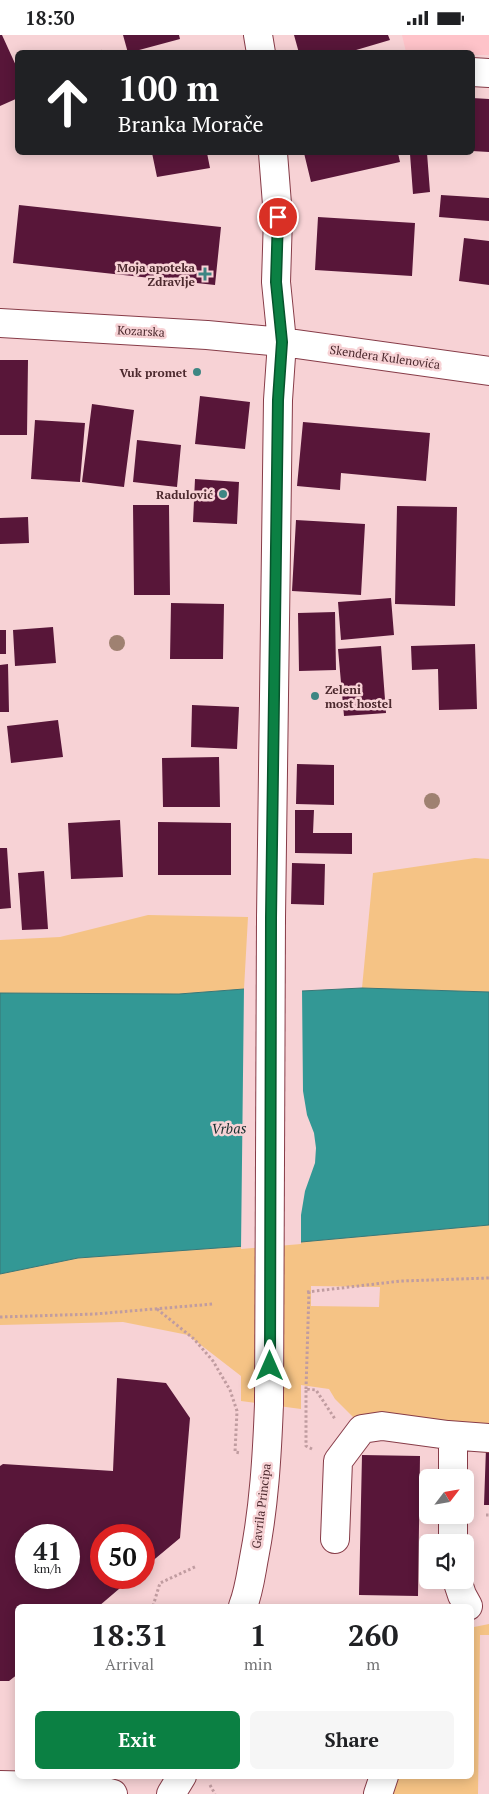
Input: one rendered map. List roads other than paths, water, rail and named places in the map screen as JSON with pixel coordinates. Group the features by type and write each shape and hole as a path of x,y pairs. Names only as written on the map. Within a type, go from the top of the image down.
{"main road":[{"path":"258,35 260,50"},
{"path":"475,72 489,73"},
{"name":"Gavrila Principa","path":"244,1604 251,1576 259,1531 267,1458 269,1405 271,918 278,400 282,342 276,282 278,217 273,155"},
{"name":"Kozarska","path":"0,323 208,335 282,342"},
{"name":"Skendera Kulenovića","path":"282,342 489,371"},
{"path":"335,1539 338,1461 362,1429 382,1425 448,1435 489,1437"},
{"path":"448,1435 453,1444 453,1469"},
{"path":"462,1589 471,1604"},
{"path":"171,1794 180,1779"},
{"path":"378,1794 383,1779"},
{"path":"0,1785 88,1787 113,1794"}],"water":[{"name":"Vrbas","path":"362,988 489,992 489,1225 301,1242 78,1258 0,1274 0,993 179,994 244,989 302,991"}],"place":[{"name":"Moja apoteka Zdravlje","path":"205,274"},
{"name":"Vuk promet","path":"197,372"},
{"name":"Radulović","path":"223,494"},
{"name":"Zeleni most hostel","path":"315,696"}]}
